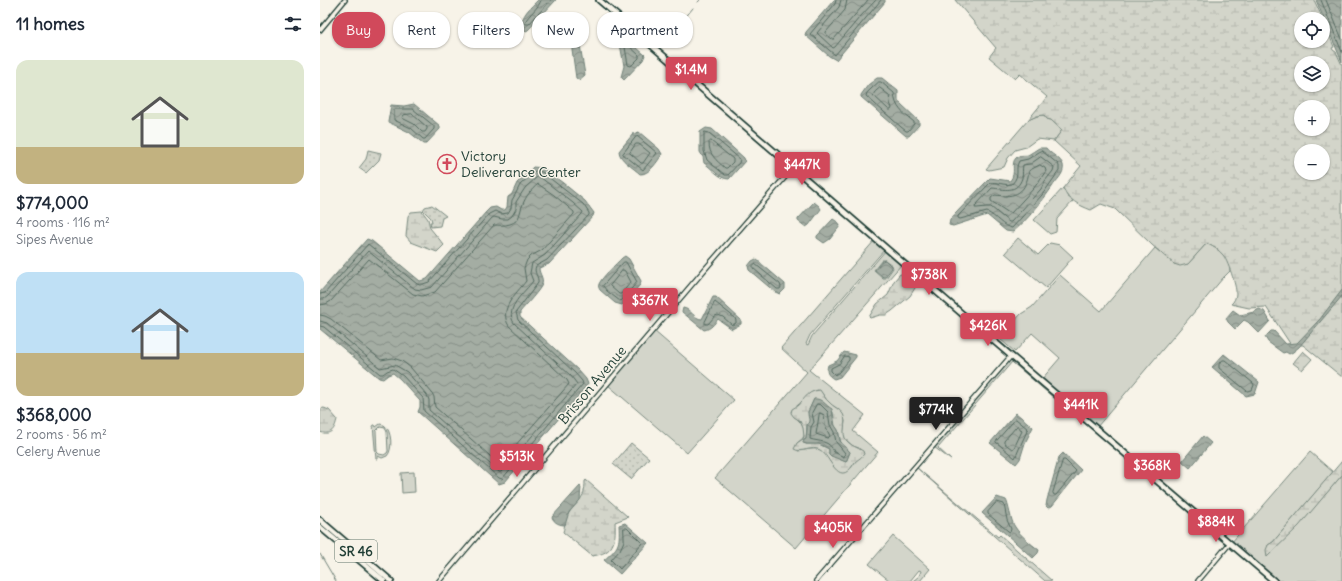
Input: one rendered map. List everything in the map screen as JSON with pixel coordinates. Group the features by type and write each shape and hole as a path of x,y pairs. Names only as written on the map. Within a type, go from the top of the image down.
{"main road":[{"path":"599,0 1274,581"},
{"name":"SR 46","path":"320,520 392,581"},
{"name":"SR 46","path":"320,527 384,581"}],"street":[{"path":"320,30 346,0"},
{"name":"Brisson Avenue","path":"439,581 793,168"},
{"path":"816,581 1011,356"},
{"path":"1198,581 1230,544"}],"green space":[{"path":"955,0 1314,0 1320,12 1294,12 1294,48 1330,48 1330,37 1334,47 1332,48 1336,52 1342,65 1342,377 1303,345 1291,345 1266,307 1249,308 1231,304 1236,295 1233,279 1225,258 1214,247 1208,244 1205,245 1188,264 1180,266 1174,264 1115,209 1101,204 1091,210 1071,199 1063,188 1081,166 1054,141 1062,130 1044,115 1028,120 1047,97 1020,74 1015,79 989,57 996,48"},
{"path":"1044,115 1062,130 1054,141 1037,139 1026,147 1015,150 1008,158 1004,167 989,170 986,169 1028,120"},
{"path":"368,150 381,153 379,160 366,173 359,168 366,159"},
{"path":"1063,188 1067,196 1073,201 1057,219 1056,232 1050,234 1034,220"},
{"path":"432,205 446,216 442,218 440,226 431,227 431,218 423,210 425,207"},
{"path":"422,211 428,219 430,228 444,245 437,252 411,242 406,236 408,216 411,212"},
{"path":"1018,238 1038,255 1050,243 1060,245 1073,257 1046,288 1005,253"},
{"path":"875,240 885,249 810,335 806,344 808,345 812,336 886,250 902,264 809,370 865,415 853,431 878,452 796,548 715,478 807,372 781,348","holes":["882,260 885,260 892,265 893,268 886,278 883,278 874,270","818,390 829,403 838,409 845,421 843,434 845,439 853,446 859,448 855,462 851,468 830,462 828,456 821,450 813,449 798,451 797,443 802,439 804,430 802,424 791,411 801,404 810,394"]},
{"path":"1208,244 1223,254 1230,266 1230,271 1097,427 1041,380 1060,358 1032,333 1015,352 1000,339 1021,314 1032,307 1060,275 1101,311 1155,248 1174,264 1188,264 1205,245"},
{"path":"900,274 908,277 914,285 915,288 910,296 886,315 870,318 869,317 877,304 888,295 894,281"},
{"path":"654,331 734,400 687,453 608,385"},
{"path":"1303,351 1312,359 1302,370 1293,363"},
{"path":"1012,358 1072,410 1069,411 1012,362 938,448 951,460 934,447"},
{"path":"820,390 832,405 842,412 845,421 845,438 850,444 863,451 863,456 855,462 848,471 843,473 839,472 835,468 820,450 814,448 800,451 794,449 797,443 803,439 804,436 800,421 791,413 792,409 815,391","holes":["814,399 823,402 833,412 835,426 838,430 841,443 850,452 846,462 829,454 829,449 819,444 806,444 804,440 806,440 807,424 810,421 808,412"]},
{"path":"324,408 329,410 337,419 334,429 327,433 320,432 320,409"},
{"path":"380,424 384,425 389,431 391,440 389,453 387,456 382,458 378,456 378,459 376,459 373,425 376,427","holes":["380,427 385,428 387,432 388,451 384,455 377,452 376,431"]},
{"path":"631,443 649,458 631,479 613,464"},
{"path":"1310,452 1333,472 1273,542 1268,545 1267,557 1298,526 1342,475 1342,581 1276,581 1231,543"},
{"path":"1342,461 1342,475 1299,526 1267,557 1266,550 1268,545 1273,542"},
{"path":"916,467 998,537 1000,535 1052,581 1045,581 917,468 916,469"},
{"path":"414,472 415,492 402,493 401,473"},
{"path":"586,480 628,517 615,522 614,541 609,549 605,552 592,556 563,532 568,515 584,492"},
{"path":"893,536 930,569 920,581 913,581 919,576 921,571 919,570 910,581 890,581 869,564"}],"water":[{"path":"538,0 556,0 545,12 532,12 532,26 526,31 524,29 524,15"},
{"path":"834,0 885,0 885,2 836,60 829,56 805,35"},
{"path":"1316,0 1342,0 1342,62 1330,33 1330,12 1321,12"},
{"path":"572,48 580,48 585,75 579,80 576,78"},
{"path":"621,48 637,48 645,55 643,60 624,80 621,77 624,66"},
{"path":"877,78 882,78 898,91 898,100 919,121 919,125 909,136 906,136 861,97 868,85"},
{"path":"414,104 440,126 440,129 426,144 409,132 388,122 391,105 404,106"},
{"path":"706,128 712,129 744,158 745,161 729,179 725,179 704,163 700,152 700,132"},
{"path":"639,132 659,149 662,154 656,164 643,174 640,174 624,161 621,158 619,151 633,134"},
{"path":"1039,148 1046,148 1060,160 1063,165 1063,171 1039,205 1013,232 1006,231 987,215 953,226 949,225 950,220 954,215 990,178 1010,181 1013,174 1014,160 1020,156 1028,155"},
{"path":"533,167 543,168 563,183 585,201 594,213 593,216 549,264 539,268 542,284 520,312 520,317 578,370 586,379 588,384 505,482 499,484 418,412 420,401 400,379 393,373 383,379 379,378 320,329 320,292 367,239 372,241 420,281 427,279 490,208 496,207 501,210 505,210 507,207 508,197 512,194 517,183"},
{"path":"814,202 821,209 806,227 798,221 798,219"},
{"path":"833,219 839,223 840,226 830,239 824,243 817,238 817,236"},
{"path":"625,256 629,259 641,281 640,285 622,305 615,303 600,290 599,284 606,274"},
{"path":"756,259 785,284 785,289 780,294 775,292 749,270 748,266"},
{"path":"885,260 892,268 885,277 883,277 875,270 882,261"},
{"path":"1342,290 1342,296 1299,347 1293,352 1289,354 1286,352 1283,353 1268,342 1265,337 1271,331 1274,331 1286,344 1297,343 1320,319"},
{"path":"713,297 716,297 741,320 741,324 732,329 718,319 714,324 704,330 682,312 683,308 686,309 699,319 702,319"},
{"path":"1259,309 1264,311 1270,321 1259,333 1244,320 1235,329 1226,318 1233,310 1240,315 1254,312"},
{"path":"844,352 856,355 856,357 840,377 834,379 828,373 828,365 837,361"},
{"path":"1224,354 1259,382 1255,394 1246,396 1212,367"},
{"path":"814,399 821,401 832,409 834,424 838,430 840,441 850,452 846,462 831,456 829,454 829,449 819,444 803,443 806,439 809,420 808,412"},
{"path":"1016,413 1033,427 1025,443 1020,459 1016,464 990,443"},
{"path":"1203,436 1211,443 1190,468 1182,461"},
{"path":"1063,453 1081,470 1052,506 1048,508 1046,506 1047,500 1059,457"},
{"path":"580,486 580,500 569,512 565,525 559,524 552,517"},
{"path":"997,497 1006,500 1015,527 1039,550 1033,558 982,513"},
{"path":"625,523 648,543 620,574 604,560 618,545 619,525"}],"waterway":[{"path":"690,12 693,8"},
{"path":"320,554 336,581"}],"place":[{"name":"Victory Deliverance Center","path":"447,164"}]}
